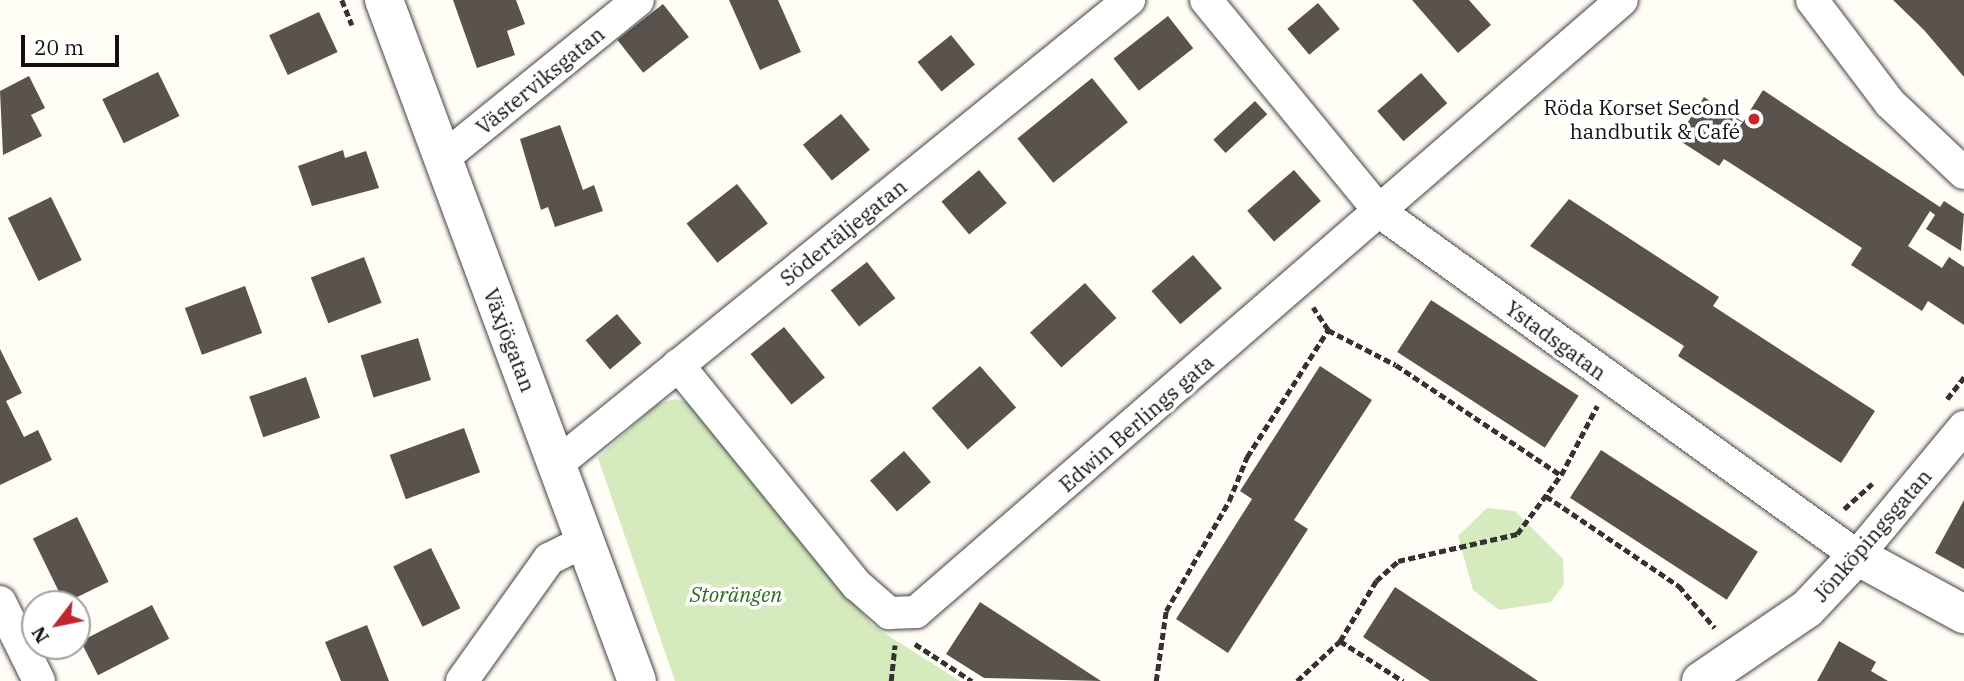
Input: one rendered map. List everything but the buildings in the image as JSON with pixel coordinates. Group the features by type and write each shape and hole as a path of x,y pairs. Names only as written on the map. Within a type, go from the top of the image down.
{"street":[{"name":"Växjögatan","path":"384,0 587,540 636,681"},
{"name":"Västerviksgatan","path":"442,159 638,0"},
{"name":"Södertäljegatan","path":"557,464 1129,0"},
{"name":"Ystadsgatan","path":"1206,0 1380,212 1857,556 1964,614"},
{"name":"Edwin Berlings gata","path":"898,624 928,603 1622,0"},
{"path":"1812,0 1890,103 1964,173"},
{"path":"678,365 857,585 898,624"},
{"name":"Jönköpingsgatan","path":"1702,681 1807,609 1857,556 1964,427"},
{"path":"461,681 549,559 587,540"},
{"path":"0,602 39,681"}],"path":[{"path":"1296,285 1328,330 1396,365 1561,475"},
{"path":"1156,681 1166,611 1229,501 1247,457 1328,330"},
{"path":"1297,681 1340,641 1376,581 1398,561 1517,534 1561,475 1610,380"},
{"path":"1546,496 1679,586 1700,605 1735,659"},
{"path":"891,681 898,624"},
{"path":"898,624 972,681"},
{"path":"1340,641 1403,681"}],"green space":[{"name":"Storängen","path":"676,399 694,405 873,626 960,681 675,681 598,458 657,404"},
{"path":"1487,508 1515,511 1563,559 1564,584 1551,602 1499,610 1473,590 1458,536"}],"place":[{"name":"Röda Korset Second handbutik & Café","path":"1754,119"}]}
